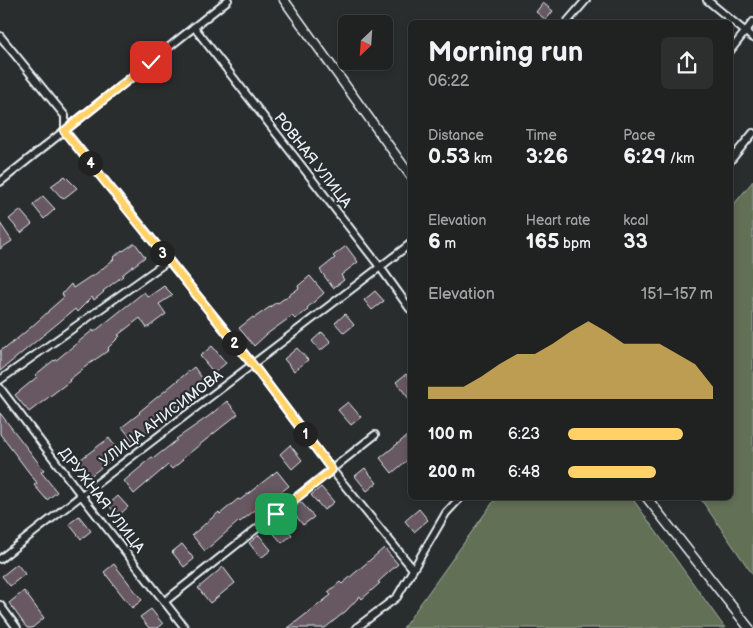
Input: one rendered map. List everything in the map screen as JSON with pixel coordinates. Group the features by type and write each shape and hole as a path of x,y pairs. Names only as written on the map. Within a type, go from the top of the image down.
{"street":[{"path":"0,182 228,0"},
{"path":"284,0 408,172"},
{"path":"569,20 586,0"},
{"path":"707,0 732,20"},
{"path":"733,21 753,38"},
{"path":"733,47 753,22"},
{"name":"РОВНАЯ УЛИЦА","path":"194,27 380,267 408,307"},
{"path":"0,36 65,116 64,131 253,365 332,470 413,569"},
{"path":"733,158 753,133"},
{"name":"УЛИЦА АНИСИМОВА","path":"0,559 408,246"},
{"path":"0,380 168,261"},
{"name":"ДРУЖНАЯ УЛИЦА","path":"0,388 185,628"},
{"path":"164,602 376,435"},
{"path":"356,628 397,597 446,513 458,500"},
{"path":"650,500 749,628"},
{"path":"0,605 17,628"}],"green space":[{"path":"753,181 753,575 701,500 733,500 733,205"},
{"path":"495,500 633,500 725,628 403,628"}],"building":[{"path":"543,3 553,11 546,20 536,12"},
{"path":"65,176 77,188 63,199 51,186"},
{"path":"43,196 55,209 44,219 33,205"},
{"path":"20,210 32,224 21,233 9,219"},
{"path":"0,223 12,241 0,249"},
{"path":"135,243 145,257 94,300 92,297 77,312 75,309 0,371 0,351 30,328 64,297 62,294 71,284 73,288 92,277 122,250"},
{"path":"346,246 358,262 341,275 344,280 333,288 320,270"},
{"path":"310,276 324,293 307,308 308,310 295,319 292,316 254,346 239,328 299,288 298,286"},
{"path":"164,286 173,295 159,304 166,314 147,328 140,318 118,335 120,336 108,348 109,350 29,412 15,395 37,377 35,375 93,330 94,332 144,292 148,297"},
{"path":"375,291 384,301 372,310 364,300"},
{"path":"345,314 354,325 344,333 335,323"},
{"path":"322,332 331,342 320,351 312,341"},
{"path":"212,346 226,363 214,373 200,356"},
{"path":"297,348 308,360 294,371 284,359"},
{"path":"194,367 205,382 134,442 122,427"},
{"path":"406,374 408,376 408,397 396,382"},
{"path":"227,401 238,414 172,469 168,465 134,494 124,481 152,457 154,458"},
{"path":"348,402 361,417 351,425 338,410"},
{"path":"0,413 44,470 41,472 57,492 47,500 34,485 37,483 0,434"},
{"path":"408,437 408,460 392,473 380,458"},
{"path":"109,438 120,453 89,477 77,462"},
{"path":"290,445 302,460 292,469 280,454"},
{"path":"365,468 377,483 367,491 355,476"},
{"path":"277,471 289,486 259,509 239,521 205,551 192,535 219,512 220,514 238,499 240,500"},
{"path":"321,487 334,502 324,510 311,495"},
{"path":"118,496 128,507 118,516 108,505"},
{"path":"301,502 314,517 303,525 291,510"},
{"path":"419,509 428,520 414,532 405,521"},
{"path":"79,516 91,531 81,539 69,524"},
{"path":"280,520 292,535 282,543 269,528"},
{"path":"259,535 271,550 261,558 249,543"},
{"path":"182,544 194,559 184,567 172,552"},
{"path":"384,548 398,564 362,599 360,596 346,611 325,628 288,628 331,595 328,592 340,582 342,584"},
{"path":"17,564 25,574 10,586 2,576"},
{"path":"114,564 142,600 132,608 104,572"},
{"path":"223,567 235,583 210,603 198,588"},
{"path":"24,591 44,618 32,628 27,628 9,603"},
{"path":"151,609 163,624 158,628 149,628 140,617"}],"route":[{"path":"151,62 64,131 253,365 332,470 276,514"}]}
